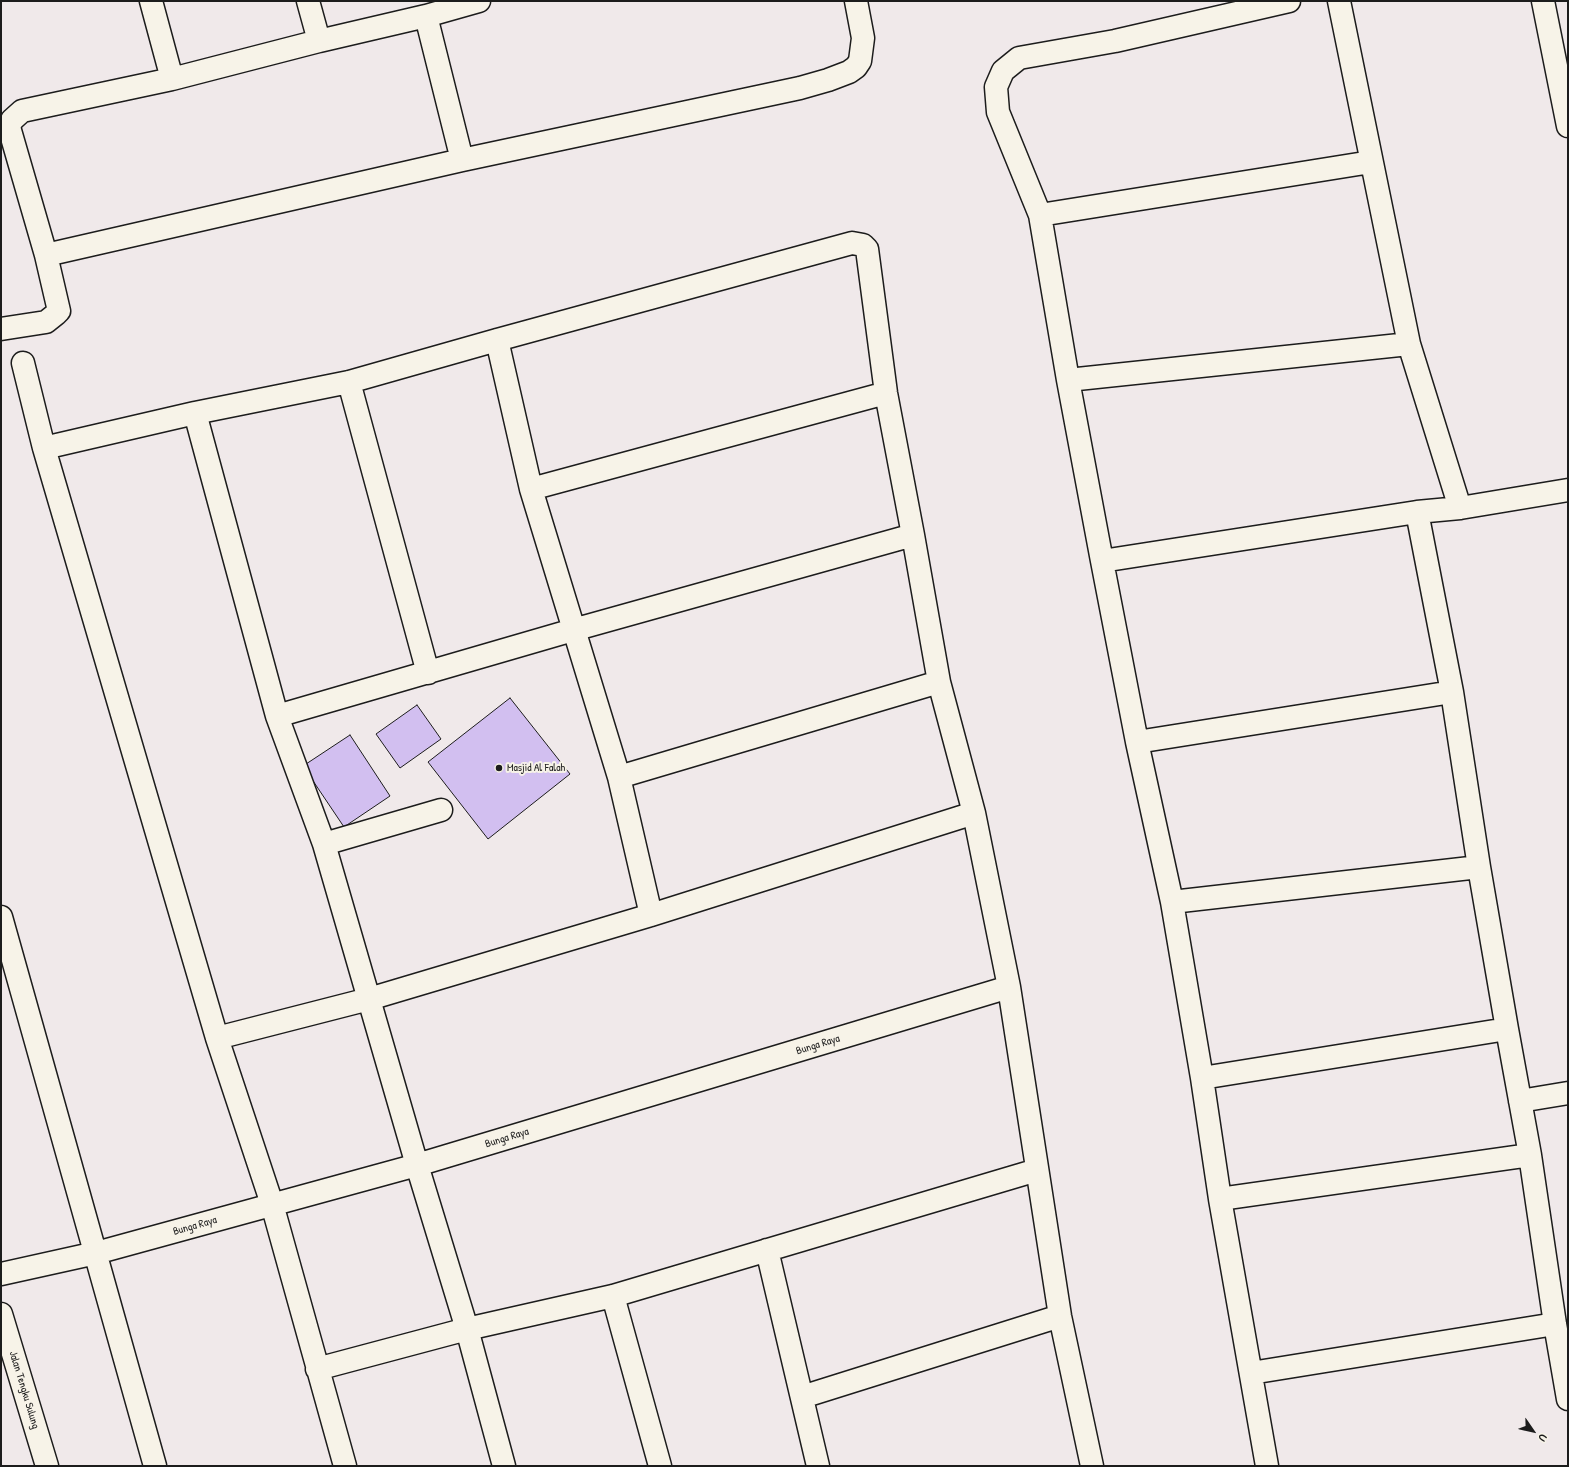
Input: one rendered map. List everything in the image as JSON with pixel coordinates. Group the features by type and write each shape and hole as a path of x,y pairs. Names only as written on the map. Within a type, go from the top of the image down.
{"street":[{"path":"151,1 172,79"},
{"path":"308,1 319,41"},
{"path":"46,255 462,160 800,88 828,80 849,72 856,67 860,61 863,38 856,1"},
{"path":"1267,1466 1220,1199 1202,1078 1172,902 1137,742 1102,561 1068,380 1040,214 998,112 996,87 1003,71 1019,58 1115,41 1289,1"},
{"path":"1339,1 1409,344 1460,508"},
{"path":"1543,1 1568,126"},
{"path":"1,329 46,322 59,310 46,255 9,127 12,120 22,111 172,79 319,41 426,16 468,2"},
{"path":"426,16 462,160"},
{"path":"1040,214 1371,162"},
{"path":"44,448 195,413 349,382 852,243 867,249 886,393 939,682 974,813 1009,987 1060,1316 1092,1466"},
{"path":"497,340 531,489 620,777 651,915"},
{"path":"1068,380 1409,344"},
{"path":"23,363 44,448 217,1038 272,1204 345,1466"},
{"path":"349,382 428,673"},
{"path":"531,489 886,393"},
{"path":"195,413 277,716 324,844 416,1165 467,1329 504,1466"},
{"path":"1102,561 1417,512 1460,508 1568,490"},
{"path":"1417,512 1452,692 1506,1029 1530,1155 1555,1324 1568,1399"},
{"path":"277,716 574,630 913,535"},
{"path":"620,777 939,682"},
{"path":"1137,742 1452,692"},
{"path":"324,844 441,810"},
{"path":"217,1038 369,999 651,915 974,813"},
{"path":"1172,902 1479,867"},
{"path":"1,916 155,1466"},
{"name":"Bunga Raya","path":"1,1274 96,1254 416,1165 1009,987"},
{"path":"1202,1078 1506,1029"},
{"path":"1520,1101 1568,1093"},
{"path":"1220,1199 1530,1155"},
{"path":"317,1369 467,1329 614,1296 1038,1170"},
{"path":"767,1250 818,1466"},
{"path":"614,1296 660,1466"},
{"name":"Jalan Tengku Sulung","path":"1,1314 47,1466"},
{"path":"802,1397 1060,1316"},
{"path":"1251,1373 1555,1324"}],"building":[{"name":"Masjid Al Falah","path":"510,698 570,774 488,839 428,762"},
{"path":"417,705 441,739 400,768 376,734"},
{"path":"350,735 390,796 344,827 303,766"}],"place":[{"name":"Masjid Al Falah","path":"499,768"}]}
